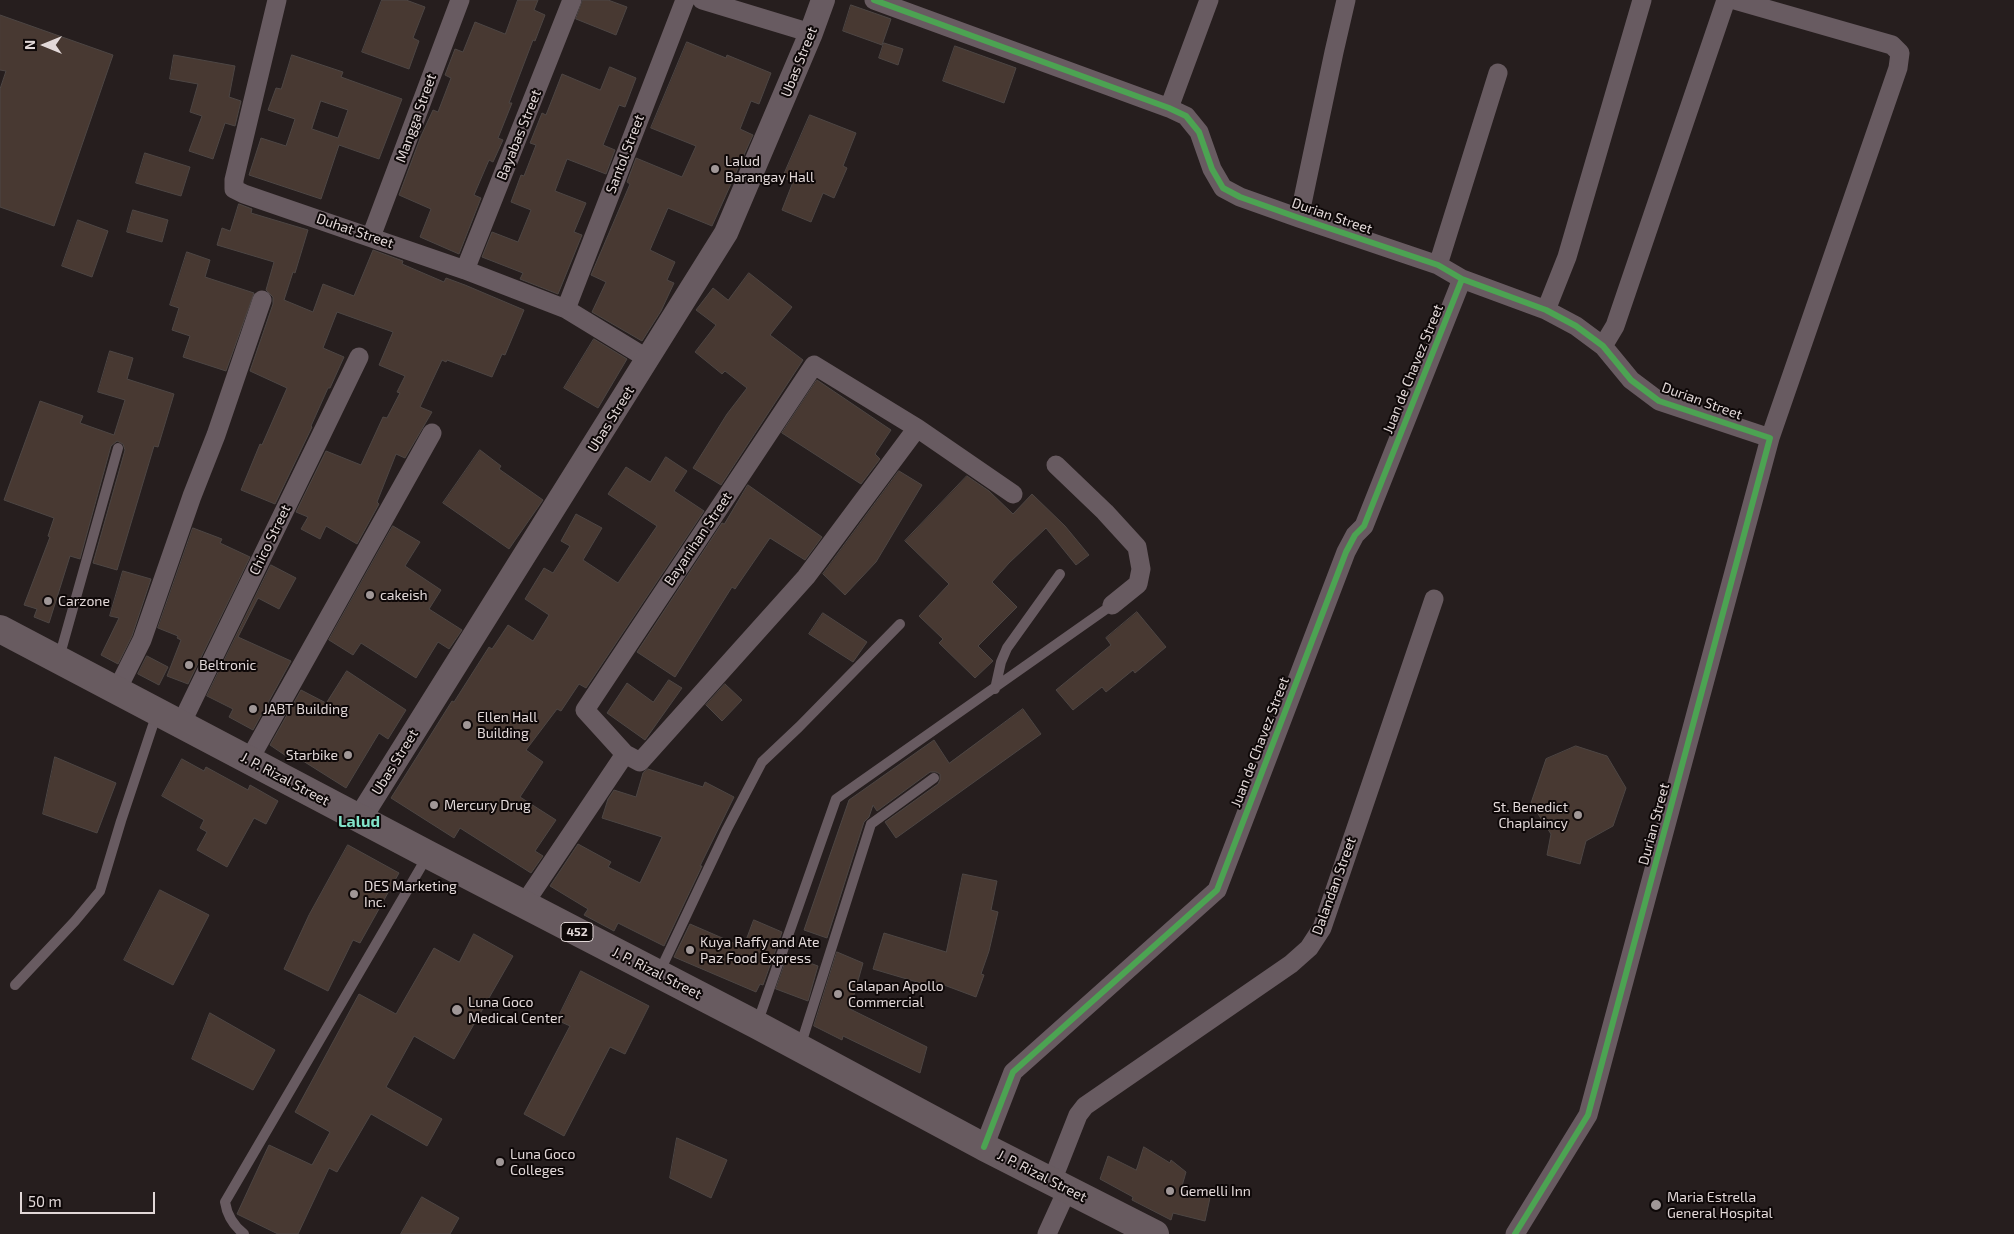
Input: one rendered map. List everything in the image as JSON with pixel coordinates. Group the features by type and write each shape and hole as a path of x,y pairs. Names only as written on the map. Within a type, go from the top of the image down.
{"highway":[{"name":"J. P. Rizal Street","path":"0,628 429,855 757,1025 984,1147 1155,1234"}],"street":[{"name":"Duhat Street","path":"277,0 234,180 234,189 465,270 566,309 648,359"},
{"name":"Mangga Street","path":"371,237 460,0"},
{"name":"Bayabas Street","path":"465,270 572,0"},
{"name":"Santol Street","path":"566,309 685,0"},
{"path":"702,0 811,33"},
{"name":"Ubas Street","path":"360,818 726,233 811,33 823,0"},
{"name":"Durian Street","path":"874,0 1169,108 1186,116 1199,132 1212,169 1223,188 1240,197 1438,265 1462,279 1546,310 1576,326 1603,346 1631,380 1659,401 1770,438 1588,1115 1515,1234"},
{"path":"1169,108 1209,0"},
{"path":"1300,218 1346,0"},
{"path":"1546,310 1567,257 1642,0"},
{"path":"1603,346 1615,326 1726,0"},
{"path":"1735,0 1892,45 1900,52 1898,68 1770,438"},
{"path":"1438,265 1498,73"},
{"name":"Juan de Chavez Street","path":"984,1147 1012,1072 1217,890 1346,552 1355,535 1364,526 1462,279"},
{"path":"117,690 142,640 192,496 216,435 262,300"},
{"name":"Chico Street","path":"169,718 358,356"},
{"name":"Bayanihan Street","path":"625,754 585,710 814,365 918,428 1013,494"},
{"path":"524,904 625,754 640,762 806,577 918,428"},
{"path":"249,760 432,433"},
{"path":"1056,465 1138,547 1141,569 1138,584 1112,605"},
{"name":"Dalandan Street","path":"1047,1234 1078,1115 1086,1106 1291,964 1309,948 1322,928 1434,599"}],"lane":[{"path":"59,659 118,448"},
{"path":"995,689 1000,662 1007,648 1060,574"},
{"path":"757,1025 836,799 1112,605"},
{"path":"658,974 727,829 762,762 900,624"},
{"path":"15,985 75,921 100,891 121,821 169,718"},
{"path":"799,1048 871,824 934,778"},
{"path":"244,1234 236,1227 226,1210 225,1202 429,855"}],"building":[{"path":"382,0 406,0 425,7 413,38 419,41 409,69 362,52"},
{"path":"518,0 538,0 534,10 545,15 535,41 533,40 509,103 512,103 498,138 503,140 493,162 489,160 474,195 481,198 459,254 420,237 431,209 399,195 433,110 438,112 451,78 445,75 455,49 463,52 475,22 505,34"},
{"path":"583,0 608,0 627,7 616,35 576,19"},
{"path":"851,5 891,19 882,45 843,31"},
{"path":"0,15 113,55 54,226 0,207 0,89 6,71 0,70"},
{"path":"687,42 726,58 727,55 771,73 759,104 751,101 740,129 753,135 712,226 668,208 650,250 675,262 667,280 674,283 661,311 642,341 592,312 606,282 591,275 630,184 627,182 636,158 682,177 696,146 651,128"},
{"path":"884,43 903,49 898,65 879,58"},
{"path":"955,46 1016,68 1004,103 943,81"},
{"path":"174,55 235,66 229,97 241,101 235,126 225,123 213,159 189,151 202,116 190,112 198,84 170,79"},
{"path":"292,55 343,72 341,77 402,99 379,159 339,145 321,199 249,175 261,138 286,146 295,119 268,110 276,88 281,89","holes":["321,101 348,110 338,138 312,129"]},
{"path":"610,67 636,78 625,107 619,105 603,145 615,150 606,174 567,159 555,191 586,203 574,232 582,235 558,294 520,279 523,273 482,257 492,232 518,242 531,210 511,202 521,175 524,176 536,145 530,143 542,113 546,115 562,74 600,90"},
{"path":"810,115 856,133 843,166 847,168 834,198 823,193 811,222 782,210 793,182 783,177"},
{"path":"145,153 190,167 181,196 136,183"},
{"path":"239,204 252,209 251,213 308,230 295,273 293,272 284,300 313,312 323,284 354,296 373,250 403,261 402,264 444,282 446,278 524,310 505,355 502,354 492,377 447,360 446,362 442,360 420,407 432,412 405,458 396,454 377,502 379,504 357,544 326,526 320,539 301,529 308,517 296,512 326,451 361,465 383,417 387,418 400,393 397,392 405,376 379,365 393,332 337,312 323,348 344,357 275,504 241,490 260,444 262,445 287,388 250,371 273,304 273,297 266,290 274,262 217,245 222,228 230,231"},
{"path":"133,210 168,220 162,242 127,232"},
{"path":"78,220 108,231 92,277 62,266"},
{"path":"187,252 210,260 205,277 254,293 226,371 183,357 190,336 172,330 179,308 170,305"},
{"path":"749,273 792,307 770,335 803,360 721,485 693,468 727,414 747,388 725,371 722,374 695,352 716,325 696,310 713,288 728,300"},
{"path":"594,339 627,359 598,408 564,388"},
{"path":"110,351 133,358 127,379 174,394 158,447 154,446 117,570 93,563 125,450 123,444 117,441 111,446 80,559 70,556 49,623 34,617 37,609 24,605 50,537 48,536 54,518 4,500 40,401 83,416 80,423 114,435 125,400 98,392"},
{"path":"817,380 891,430 875,454 880,459 861,484 782,433"},
{"path":"480,450 501,466 499,469 543,500 509,549 443,503"},
{"path":"666,457 687,471 674,491 704,511 586,688 579,684 561,711 557,709 526,750 543,762 520,797 556,820 535,851 543,856 531,873 460,828 454,838 391,798 452,701 454,702 489,647 492,649 508,625 533,641 549,615 525,599 544,568 553,573 570,546 561,541 576,514 602,528 583,560 618,583 657,526 608,494 626,467 650,482"},
{"path":"899,471 922,485 876,562 845,595 823,574"},
{"path":"967,476 989,491 1013,514 1032,494 1065,526 1089,555 1076,565 1046,528 1009,563 992,582 1017,607 978,646 993,661 975,678 939,643 943,639 919,616 949,584 905,541"},
{"path":"748,485 822,537 805,560 770,538 735,589 732,587 675,677 637,652 722,523 724,524"},
{"path":"393,526 420,542 405,566 441,590 429,609 462,630 449,649 438,642 416,678 361,643 353,655 329,640"},
{"path":"193,528 222,539 220,543 250,557 188,684 167,676 181,640 177,638 178,636 158,628"},
{"path":"271,565 296,578 279,609 258,598 238,637 291,661 253,730 229,717 233,709 207,696"},
{"path":"123,571 151,579 132,636 118,664 101,655 119,618 110,616"},
{"path":"1137,612 1166,647 1135,673 1133,670 1106,692 1102,687 1073,710 1056,690 1111,645 1106,638"},
{"path":"823,613 867,642 853,662 809,634"},
{"path":"147,656 168,667 159,685 138,674"},
{"path":"347,671 406,710 388,739 379,733 346,788 292,754 289,758 270,745 301,690 326,703"},
{"path":"669,680 682,688 645,740 607,713 627,683 653,702"},
{"path":"725,684 742,700 722,721 706,705"},
{"path":"1023,709 1041,734 896,838 885,822 938,784 940,774 930,772 877,811 873,805 869,817 864,822 827,938 804,930 849,800 934,740 949,763"},
{"name":"St. Benedict Chaplaincy","path":"1576,746 1607,756 1626,788 1613,826 1586,841 1580,864 1547,855 1551,834 1531,803 1546,759"},
{"path":"55,757 116,783 97,833 43,814"},
{"path":"182,759 204,771 206,767 248,790 250,785 278,801 266,824 254,818 227,867 197,850 207,832 200,828 204,820 162,796"},
{"path":"648,769 703,787 705,782 734,797 664,946 618,923 614,931 584,915 588,909 550,886 578,844 611,862 608,867 640,883 662,837 602,818 608,799 614,790 636,797 643,773"},
{"name":"DES Marketing Inc.","path":"348,845 399,873 360,943 353,940 328,991 284,969 309,915"},
{"path":"963,874 997,881 991,910 998,912 989,951 981,974 984,975 976,997 936,982 934,987 873,969 884,933 946,952"},
{"path":"160,890 209,915 173,985 124,960"},
{"path":"754,920 782,932 763,985 760,984 756,992 674,957 690,924 743,947"},
{"path":"474,934 513,956 454,1059 414,1036 386,1087 442,1119 427,1146 371,1114 337,1172 329,1168 298,1234 278,1234 237,1214 269,1145 312,1165 330,1132 295,1112 359,994 396,1014 434,948 459,962"},
{"path":"837,952 863,963 850,1009 927,1047 920,1073 843,1036 842,1040 814,1026"},
{"path":"788,955 818,966 808,1001 776,989"},
{"path":"581,971 649,1006 625,1054 610,1047 564,1136 524,1114 570,1026 557,1020"},
{"path":"210,1013 275,1050 253,1090 192,1059"},
{"path":"677,1138 727,1160 711,1198 670,1178"},
{"path":"1144,1147 1170,1163 1171,1160 1186,1172 1182,1186 1211,1193 1205,1221 1173,1213 1171,1220 1132,1200 1133,1197 1100,1179 1108,1156 1136,1170"},
{"path":"422,1197 459,1218 450,1234 401,1234"}],"cycle path":[{"path":"874,0 1169,108 1186,116 1199,132 1212,169 1223,188 1240,197 1438,265 1462,279 1546,310 1576,326 1603,346 1631,380 1659,401 1770,438 1588,1115 1515,1234"},
{"path":"984,1147 1013,1072 1217,890 1346,552 1355,535 1364,526 1462,279"}],"place":[{"name":"Lalud Barangay Hall","path":"715,169"},
{"name":"cakeish","path":"370,595"},
{"name":"Carzone","path":"48,601"},
{"name":"Beltronic","path":"189,665"},
{"name":"JABT Building","path":"253,709"},
{"name":"Ellen Hall Building","path":"467,725"},
{"name":"Starbike","path":"348,755"},
{"name":"Mercury Drug","path":"434,805"},
{"name":"St. Benedict Chaplaincy","path":"1578,815"},
{"name":"DES Marketing Inc.","path":"354,894"},
{"name":"Kuya Raffy and Ate Paz Food Express","path":"690,950"},
{"name":"Calapan Apollo Commercial","path":"838,994"},
{"name":"Luna Goco Medical Center","path":"457,1010"},
{"name":"Luna Goco Colleges","path":"500,1162"},
{"name":"Gemelli Inn","path":"1170,1191"},
{"name":"Maria Estrella General Hospital","path":"1656,1205"}],"district":[{"name":"Lalud","path":"359,822"}]}
